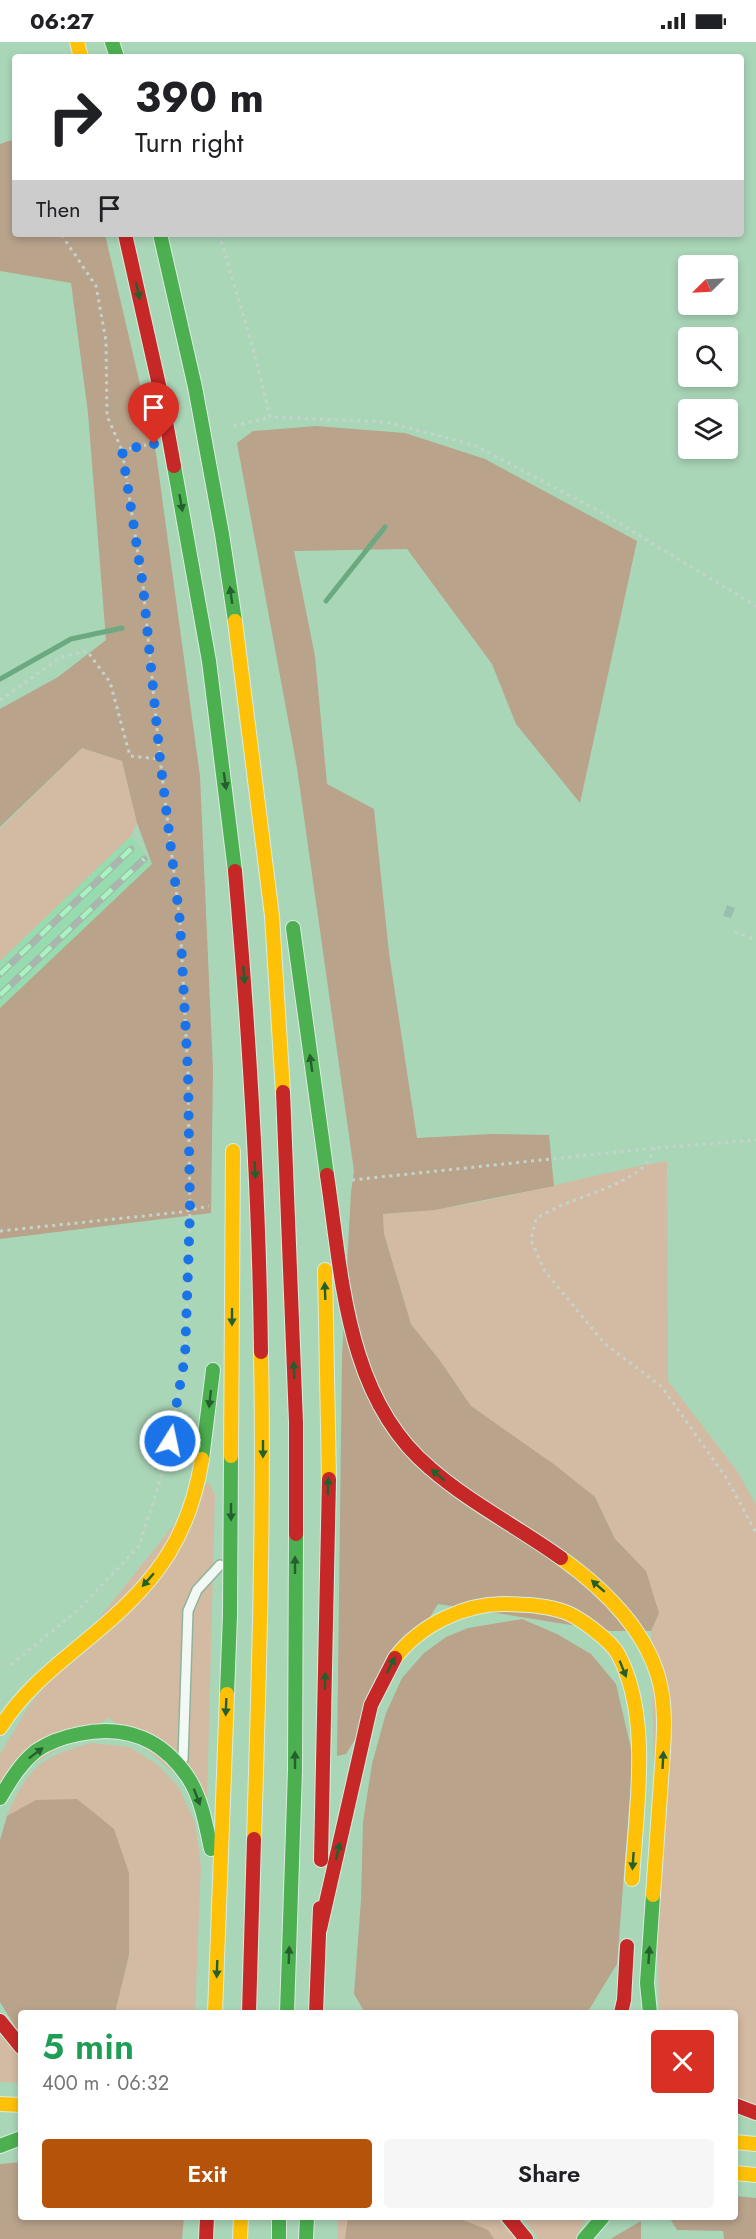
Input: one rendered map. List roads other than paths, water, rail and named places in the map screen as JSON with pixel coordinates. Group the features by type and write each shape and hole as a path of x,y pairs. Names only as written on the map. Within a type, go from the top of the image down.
{"highway":[{"path":"126,237 161,394 209,661 231,828 243,962 260,1278 263,1451 262,1576 249,2010"},
{"path":"161,237 199,408 222,534 240,653 272,916 288,1155 296,1458 295,1770 286,2010"},
{"path":"240,653 266,756"},
{"path":"209,661 209,726 216,828"},
{"path":"291,910 344,1288 357,1347 374,1396 392,1429 419,1459 447,1483 599,1586 624,1611 645,1643 658,1676 665,1719 647,1983 650,2010"},
{"path":"316,2010 320,1929 328,1481 326,1296 319,1121"},
{"path":"215,2010 230,1555 233,1141"},
{"path":"218,1321 233,1216"},
{"path":"0,1728 24,1695 45,1674 115,1616 155,1573 174,1546 187,1520 198,1481 214,1357"},
{"path":"320,1929 370,1705 396,1656 426,1628 456,1613 495,1604 530,1605 565,1612 590,1628 617,1652 630,1685 636,1718 639,1757 630,1898"},
{"path":"0,1798 13,1777 33,1753 60,1738 87,1732 116,1730 144,1738 168,1756 190,1780 204,1818 212,1851 219,1924"},
{"path":"622,2010 628,1933"},
{"path":"0,2021 18,2044"},
{"path":"0,2104 18,2105"},
{"path":"738,2106 756,2113"},
{"path":"0,2133 18,2136"},
{"path":"0,2146 18,2137"},
{"path":"738,2142 756,2144"},
{"path":"738,2173 756,2175"},
{"path":"738,2181 756,2181"},
{"path":"240,2239 241,2220"},
{"path":"279,2220 279,2239"},
{"path":"306,2239 307,2220"},
{"path":"510,2220 526,2239"},
{"path":"584,2239 600,2220"}],"lane":[{"path":"182,1771 188,1611 197,1590 230,1555"}],"waterway":[{"path":"326,601 385,527"},
{"path":"0,679 71,639 122,628"}],"railway":[{"path":"0,974 131,849"},
{"path":"0,995 144,859"}]}
